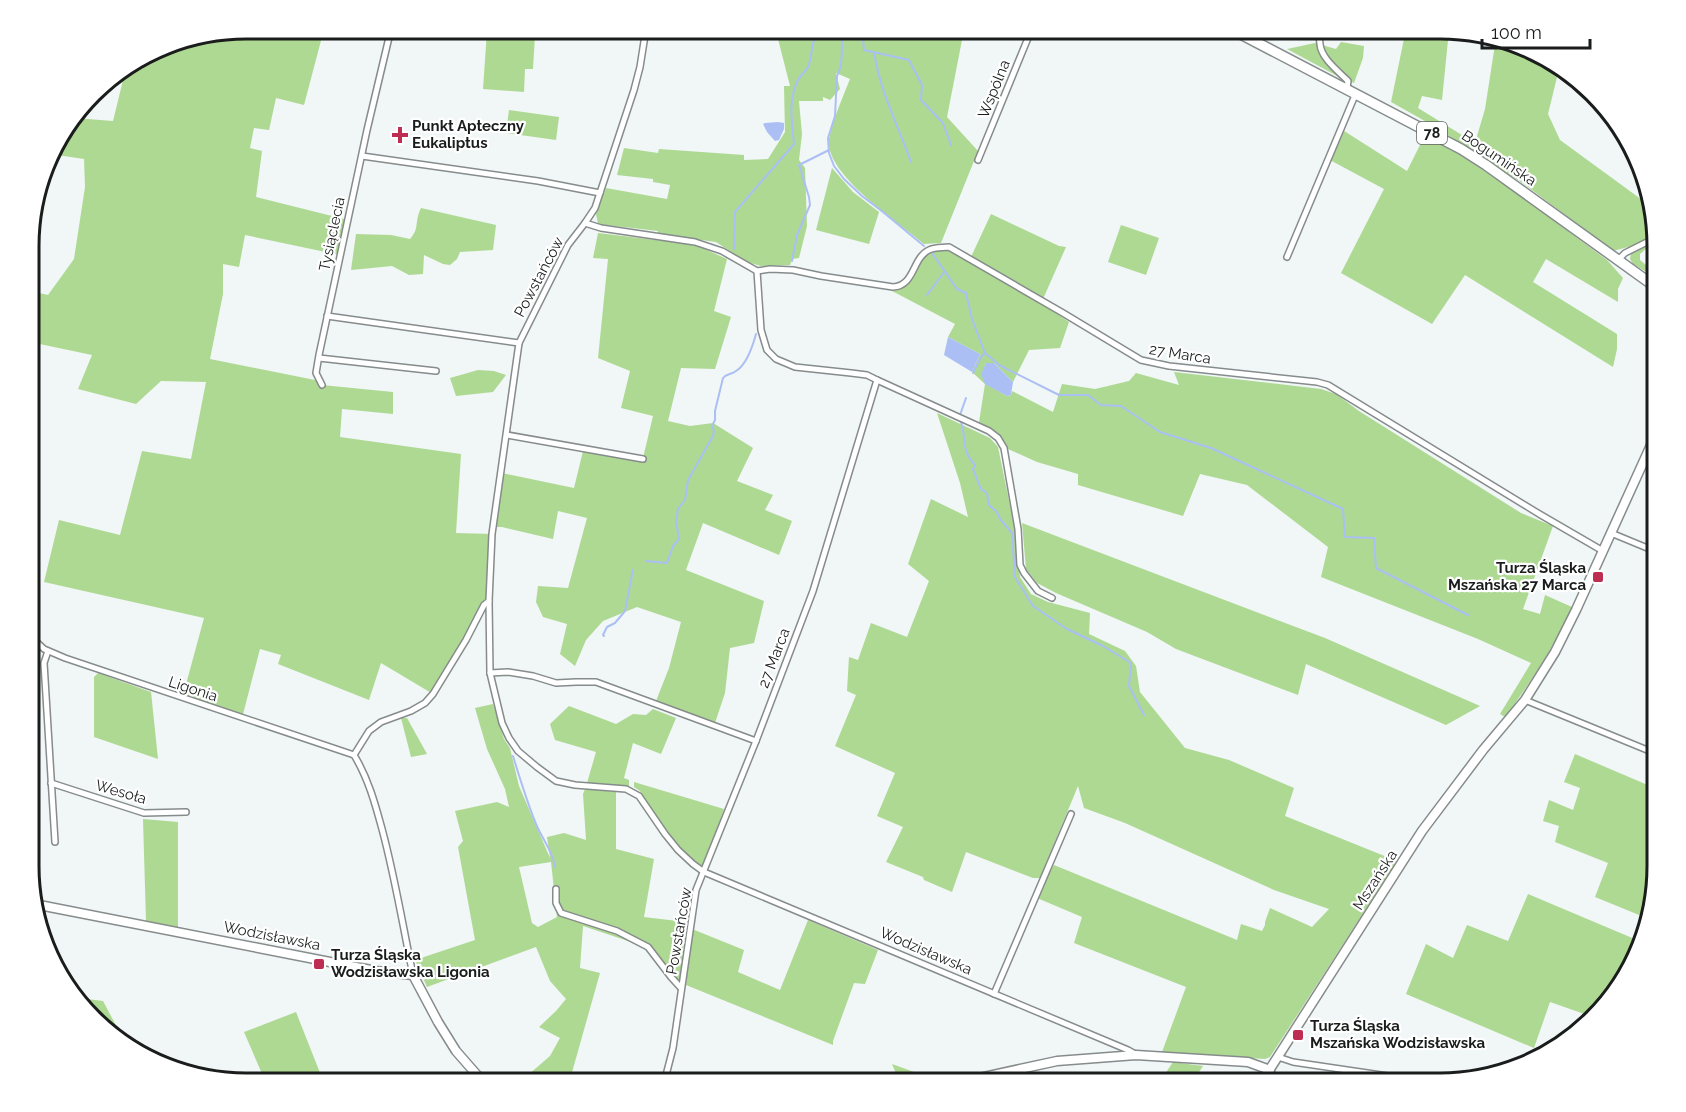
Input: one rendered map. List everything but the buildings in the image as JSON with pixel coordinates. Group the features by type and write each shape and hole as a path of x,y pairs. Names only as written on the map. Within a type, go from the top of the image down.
{"main road":[{"name":"Bogumińska","path":"1252,39 1461,149 1647,281"}],"street":[{"name":"Tysiąclecia","path":"322,385 316,373 388,39"},
{"name":"Powstańców","path":"644,39 637,79 594,208 568,245 519,343 492,534 489,601 490,673 502,723 518,751 556,781 575,785 626,789 639,796 678,850 704,872 694,899 673,1048 667,1073"},
{"name":"Wspólna","path":"978,160 1028,39"},
{"name":"Bogumińska","path":"1320,39 1319,44 1329,61 1348,81 1347,88"},
{"path":"1287,257 1356,93"},
{"path":"362,156 538,181 600,193"},
{"path":"585,223 601,228 695,242 722,251 757,271 761,330 767,350 776,359 795,367 867,375 989,431 998,438 1004,448 1018,529 1020,565 1023,573 1038,591 1052,598"},
{"path":"1618,260 1625,253 1647,242"},
{"name":"27 Marca","path":"757,271 793,270 841,279 900,286 906,283 926,251 949,247 1141,360 1169,366 1328,385 1604,551"},
{"path":"327,316 519,343"},
{"path":"319,358 436,370"},
{"name":"27 Marca","path":"704,872 813,591 877,380"},
{"path":"507,435 643,459"},
{"name":"Mszańska","path":"1268,1073 1422,831 1525,699 1555,652 1604,551 1647,454"},
{"path":"1611,533 1647,548"},
{"path":"475,1073 456,1051 413,975 388,851 374,799 363,770 354,755 369,731 381,722 425,703 466,640 484,605 489,601"},
{"name":"Ligonia","path":"39,644 48,651 182,699 354,755"},
{"path":"48,651 44,663 55,842"},
{"path":"490,673 508,672 556,683 596,682 756,741"},
{"path":"1525,699 1647,750"},
{"name":"Wesoła","path":"51,783 144,813 186,812"},
{"path":"994,994 1071,814"},
{"name":"Wodzisławska","path":"704,872 1136,1055"},
{"name":"Powstańców","path":"555,889 556,903 561,913 617,931 648,947 681,988"},
{"name":"Wodzisławska","path":"43,906 376,971 413,975"},
{"name":"Wodzisławska","path":"1002,1073 1057,1061 1136,1055 1242,1062 1270,1070"},
{"path":"1278,1057 1293,1062 1367,1073"}],"green space":[{"path":"232,39 321,39 304,105 276,98 269,130 254,128 250,148 262,151 256,197 348,220 340,255 245,235 239,267 223,264 223,294 210,359 320,381 322,385 393,392 393,414 342,409 340,437 461,454 456,533 492,534 489,601 433,694 381,663 369,700 278,664 281,655 260,649 242,718 182,699 204,618 44,582 59,520 120,535 142,451 191,459 206,382 161,381 136,404 78,389 92,355 39,344 39,293 48,295 74,259 85,187 84,159 60,156 83,119 113,121 123,80 142,67 167,55 192,46"},
{"path":"486,39 535,39 533,69 525,69 524,92 483,89"},
{"path":"778,39 962,40 947,117 978,151 941,243 924,244 854,186 833,158 829,139 850,79 836,73 840,89 830,100 823,97 823,101 799,101 802,134 799,160 805,168 807,226 799,258 792,259 790,265 761,266 747,262 716,242 658,234 658,231 598,224 596,214 606,188 667,199 670,185 653,182 653,179 617,175 624,148 658,153 659,149 744,155 744,160 768,159 785,132 784,86 790,86"},
{"path":"1404,39 1448,40 1442,100 1422,96 1418,108 1475,143 1485,109 1495,46 1544,67 1557,76 1548,114 1560,140 1641,199 1647,241 1613,251 1524,184 1432,125 1391,102"},
{"path":"1341,42 1364,46 1363,58 1354,83 1287,49 1315,43 1336,49"},
{"path":"509,110 559,117 556,140 506,133"},
{"path":"1341,129 1407,171 1425,135 1496,178 1607,260 1623,278 1618,289 1618,302 1546,259 1533,282 1617,334 1617,349 1613,367 1465,275 1432,324 1341,273 1384,189 1328,159"},
{"path":"832,168 853,192 879,212 869,244 816,230"},
{"path":"421,208 496,225 493,250 460,252 457,259 450,265 424,255 423,274 409,275 392,266 351,270 356,234 391,235 410,239 415,231"},
{"path":"991,214 1059,246 1066,247 1043,299 971,257"},
{"path":"1121,225 1159,238 1146,275 1108,262"},
{"path":"598,233 681,243 700,247 727,259 714,311 731,317 715,369 681,368 668,421 690,426 713,423 753,448 737,481 773,495 765,510 792,521 779,555 703,523 686,570 764,601 754,643 730,648 725,693 715,723 656,701 669,668 681,622 637,607 603,621 586,640 575,666 560,654 567,624 543,617 536,602 538,586 568,588 587,518 558,511 553,539 495,527 502,473 574,488 583,451 642,462 653,416 621,408 630,371 598,358 608,259 593,258"},
{"path":"1646,245 1647,248 1640,254 1640,260 1647,266 1647,272 1633,264 1630,259 1631,253"},
{"path":"941,248 951,251 1069,322 1060,348 1029,350 1013,382 994,363 986,363 985,383 1007,396 1011,395 1012,391 1053,412 1062,384 1095,389 1129,381 1136,373 1179,385 1174,372 1321,389 1336,394 1359,411 1521,513 1553,526 1523,609 1540,614 1545,595 1572,607 1542,664 1505,717 1500,714 1531,663 1478,639 1321,577 1328,547 1247,485 1200,474 1183,516 1078,485 1078,474 1037,462 1008,449 998,433 979,422 985,384 972,372 980,354 948,337 955,324 892,291 908,284 927,254"},
{"path":"478,370 494,371 506,375 493,392 456,396 450,378"},
{"path":"937,413 990,438 998,447 1014,525 1020,577 1031,594 1048,602 1090,613 1089,634 1125,651 1136,666 1140,692 1185,748 1229,760 1294,788 1285,816 1397,861 1270,1057 1265,1059 1162,1052 1186,987 1074,943 1082,917 1037,898 1045,878 1054,865 1237,940 1241,924 1262,931 1270,908 1312,927 1329,909 1274,890 1125,823 1084,808 1078,786 1040,878 1033,878 966,852 952,892 886,862 903,827 877,816 895,773 835,746 856,695 847,691 849,657 858,660 871,623 907,637 929,581 908,564 931,499 968,517 960,483"},
{"path":"1022,523 1325,638 1480,706 1446,725 1306,664 1298,695 1176,649 1147,632 1037,583 1026,569"},
{"path":"98,673 151,692 158,759 94,737 94,677"},
{"path":"493,704 504,739 510,748 519,786 550,858 547,837 564,833 586,840 583,794 585,789 616,792 616,849 654,859 644,917 686,922 679,986 643,946 583,926 580,968 600,973 572,1073 530,1073 550,1056 560,1038 539,1027 566,999 550,981 536,947 427,987 415,960 475,940 458,847 463,841 455,811 497,802 509,807 505,789 487,749 475,708","holes":["551,862 557,917 538,927 532,923 519,867"]},
{"path":"569,706 616,724 633,714 646,715 653,709 676,718 661,754 633,743 624,778 629,780 629,786 587,783 596,752 555,740 550,724"},
{"path":"401,718 407,718 427,754 411,757"},
{"path":"1575,754 1647,785 1647,880 1641,916 1595,897 1608,863 1555,842 1559,826 1543,821 1549,800 1573,810 1580,788 1564,782"},
{"path":"634,782 724,809 703,870 676,844 640,791 634,787"},
{"path":"143,819 178,822 178,928 146,921"},
{"path":"1528,894 1634,939 1626,958 1612,981 1596,1003 1584,1014 1550,1002 1534,1048 1406,994 1426,944 1453,958 1467,925 1508,941"},
{"path":"808,920 878,950 865,984 854,983 833,1045 686,985 692,929 744,950 738,972 780,990"},
{"path":"88,999 103,1001 117,1027"},
{"path":"296,1012 320,1073 262,1073 244,1032"},
{"path":"1173,1062 1203,1066 1198,1073 1166,1073"},
{"path":"892,1064 917,1073 896,1073"}],"water":[{"path":"784,123 784,129 779,140 775,141 763,124"},
{"path":"948,337 980,354 972,372 944,355"},
{"path":"986,363 994,363 1013,382 1011,395 1007,396 985,384 981,374"}],"waterway":[{"path":"734,249 735,212 794,144 792,97 798,80 808,67 815,39"},
{"path":"841,39 835,116 828,138 829,153 834,166 862,196 924,246"},
{"path":"863,39 864,50 909,60 922,85 921,100 943,123 951,145"},
{"path":"874,52 885,95 911,162"},
{"path":"792,261 797,235 810,205 799,165 829,150"},
{"path":"932,253 957,289 966,293 972,319 985,353 999,365 1059,395 1088,395 1101,405 1121,406 1160,432 1211,448 1343,509 1345,537 1374,538 1376,568 1468,615"},
{"path":"927,295 945,271"},
{"path":"646,561 667,563 673,546 679,539 676,521 678,509 685,500 688,480 713,436 712,426 723,378 740,368 746,360 756,334"},
{"path":"973,373 985,353"},
{"path":"960,415 966,398"},
{"path":"961,422 967,454 975,465 973,469 981,489 987,493 989,505 1012,533 1015,577 1033,606 1067,629 1103,646 1131,663 1129,686 1144,715"},
{"path":"604,636 607,627 615,623 625,611 633,570"},
{"path":"513,756 533,816 555,867"}],"place":[{"name":"Punkt Apteczny Eukaliptus","path":"400,135"},
{"name":"Turza Śląska Mszańska 27 Marca","path":"1598,577"},
{"name":"Turza Śląska Wodzisławska Ligonia","path":"319,964"},
{"name":"Turza Śląska Mszańska Wodzisławska","path":"1298,1035"}]}
